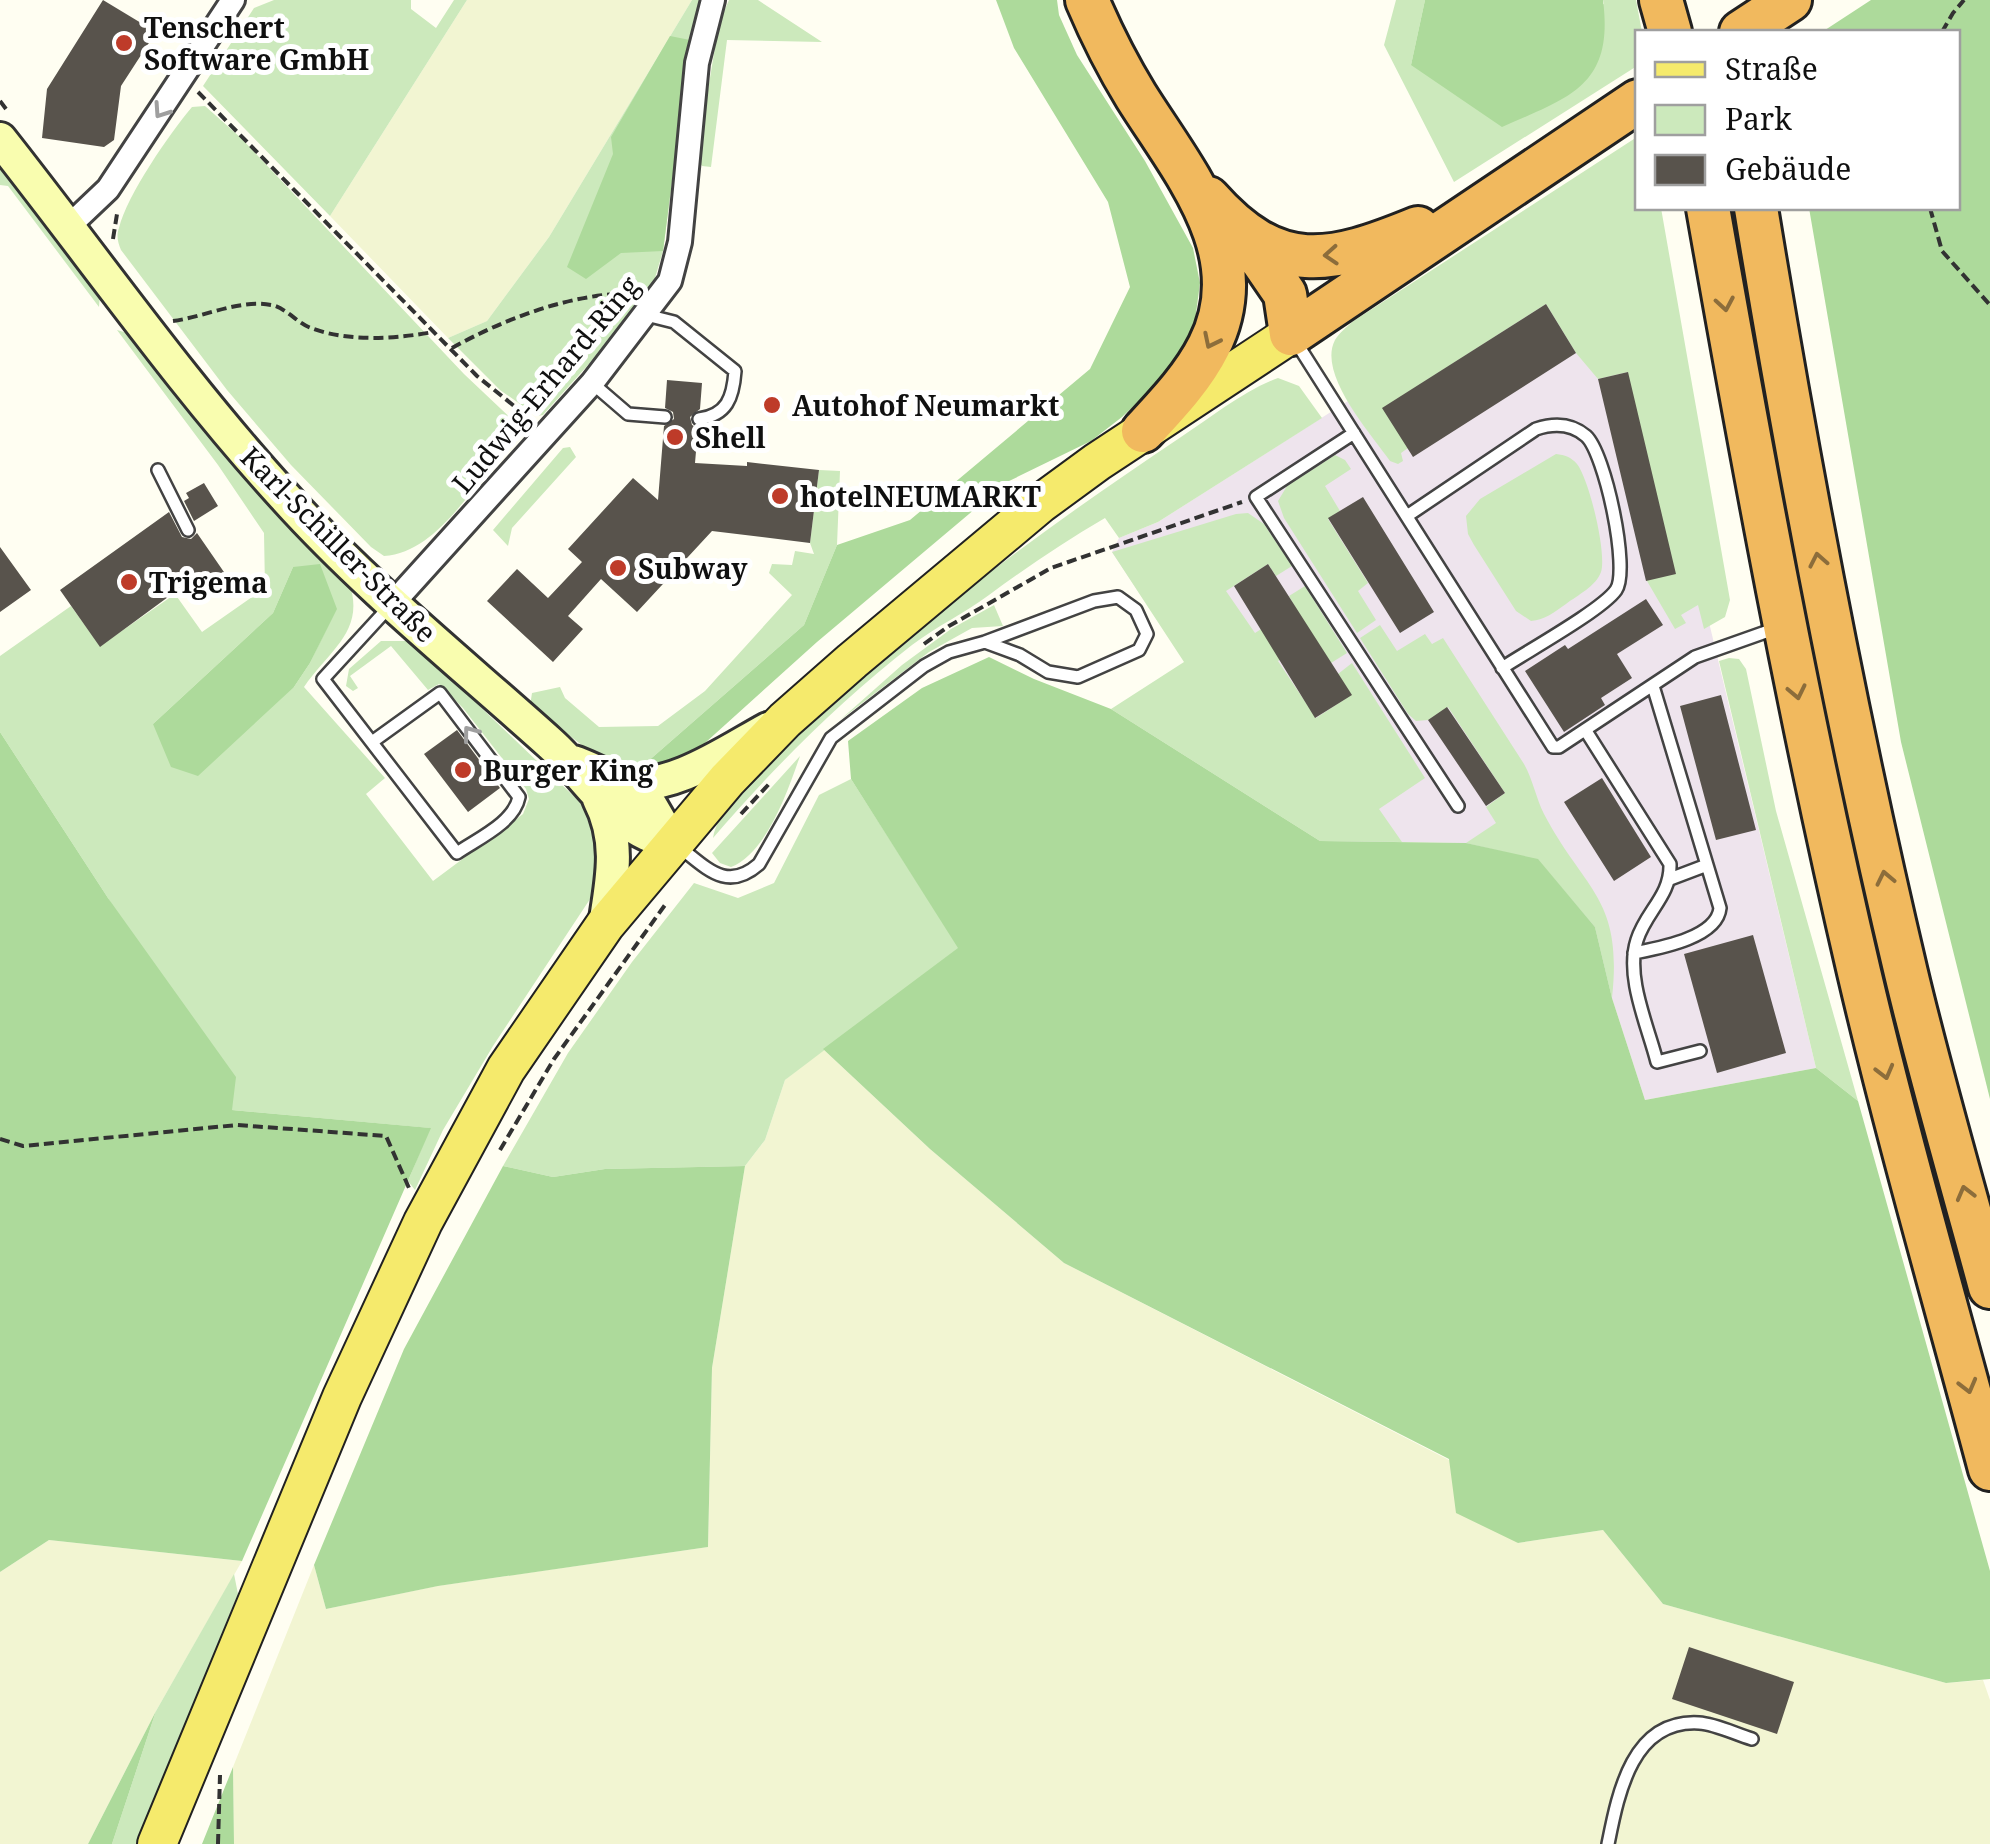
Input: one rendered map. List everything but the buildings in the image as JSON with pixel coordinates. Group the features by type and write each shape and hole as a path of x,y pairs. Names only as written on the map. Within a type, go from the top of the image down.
{"highway":[{"path":"1088,0 1116,62 1188,177 1229,237 1280,284 1288,305 1291,334 1635,102"},
{"path":"1661,0 1669,30"},
{"path":"1676,0 1681,30"},
{"path":"1723,0 1728,30"},
{"path":"1743,30 1790,0"},
{"path":"1229,237 1304,256 1325,257 1368,248 1488,201"},
{"path":"1708,210 1784,626 1860,978 1990,1470"},
{"path":"1756,210 1818,559 1858,754 1906,974 1990,1287"},
{"path":"1143,431 1186,381 1217,329 1223,310 1229,237"}],"main road":[{"path":"157,1844 342,1397 423,1222 506,1069 605,925 672,842 785,720 1027,514 1143,431 1291,334"}],"street":[{"path":"68,226 108,189 233,0"},
{"name":"Ludwig-Erhard-Ring","path":"393,603 592,384 670,281 676,262 696,63 713,0"},
{"name":"Karl-Schiller-Straße","path":"0,139 230,436 311,525 569,761 610,787"},
{"path":"610,787 683,774 785,720"},
{"path":"610,787 652,806 672,842"},
{"path":"605,925 614,845 607,817 610,787"}],"lane":[{"path":"650,309 674,322 735,372 734,390 725,409 699,419"},
{"path":"1291,334 1553,746 1558,748 1586,731 1680,666 1715,647 1784,626"},
{"path":"592,384 628,414 665,417"},
{"path":"1408,516 1536,430 1554,424 1571,427 1594,446 1606,481 1621,564 1616,592 1502,668"},
{"path":"1354,432 1256,497 1458,806"},
{"path":"158,470 188,530"},
{"path":"672,842 716,874 738,878 749,873 759,864 832,738 924,666 949,652 1094,601 1118,597 1136,610 1147,634 1139,650 1078,677 1048,672 1020,655 985,642"},
{"path":"372,742 440,693 519,797 513,814 457,854 372,742 324,678 393,603"},
{"path":"1634,953 1688,938 1713,924 1719,918 1720,908 1653,686"},
{"path":"1586,731 1670,864 1664,896 1638,936 1634,953 1637,985 1657,1062 1700,1050"},
{"path":"1670,878 1707,865"},
{"path":"1608,1844 1624,1776 1638,1750 1660,1732 1681,1724 1702,1723 1752,1739"}],"path":[{"path":"1943,30 1964,0"},
{"path":"188,104 198,91"},
{"path":"216,106 450,349 489,387 547,431"},
{"path":"116,249 112,231 121,208"},
{"path":"1931,210 1942,251 1990,305"},
{"path":"450,349 496,324 581,300 629,294 650,309"},
{"path":"180,334 171,322 244,306 274,305 311,328 341,334 402,338 433,332"},
{"path":"0,1139 24,1146 237,1126 386,1136 412,1195"},
{"path":"218,1844 220,1765"}],"shaded area":[{"path":"1604,185 1816,1068 1645,1100 1612,998 1595,927 1466,843 1320,841 1185,662 1112,552 1119,538 1158,522 1348,401"}],"green space":[{"path":"274,0 411,0 411,9 436,28 454,0 467,0 330,216 203,86 254,8"},
{"path":"467,0 692,0 549,237 487,321 448,338 330,216"},
{"path":"692,0 702,0 690,40 663,251 652,288 543,415 537,416 500,390 448,338 487,321 549,237"},
{"path":"729,0 758,0 822,42 727,40 711,167 702,166 698,151 719,23"},
{"path":"996,0 1057,0 1059,15 1077,55 1145,161 1193,248 1200,283 1193,336 1160,381 1122,417 1091,441 1007,482 817,642 695,752 668,765 638,770 804,625 837,545 910,520 1090,369 1130,287 1108,202 1014,48"},
{"path":"1396,0 1425,0 1411,65 1604,4 1603,0 1636,0 1642,30 1635,30 1635,67 1454,182 1384,45"},
{"path":"1425,0 1603,0 1605,29 1601,52 1594,70 1567,96 1502,127 1411,65"},
{"path":"1871,0 1990,0 1990,1099 1901,742 1809,210 1960,210 1960,30 1825,30"},
{"path":"670,36 690,40 663,251 621,253 586,279 567,267 613,154 611,137"},
{"path":"205,106 241,138 464,374 519,426 519,435 442,526 405,551 384,556 371,547 291,465 227,390 121,250 118,231 140,182 192,107"},
{"path":"1635,138 1635,210 1661,210 1730,600 1725,617 1704,629 1698,605 1681,615 1686,623 1675,629 1647,581 1628,372 1598,379 1576,353 1546,304 1383,408 1408,448 1401,453 1403,461 1398,464 1390,461 1360,420 1333,369 1331,354 1335,340 1352,322"},
{"path":"0,158 100,293 99,307 8,186 0,185"},
{"path":"117,330 134,335 349,582 353,614 349,627 304,687 385,778 366,794 433,881 523,814 529,799 526,789 463,708 439,684 428,690 391,646 350,676 358,688 353,691 346,686 349,669 381,641 409,641 424,653 584,806 601,838 596,890 493,1046 443,1130 415,1190 408,1181 430,1128 232,1110 108,898 0,732 0,656 71,606 100,646 175,594 202,632 265,588 264,533","holes":["293,567 336,609 294,687 153,724 273,613"]},
{"path":"1278,378 1299,386 1322,418 1158,522 1119,538 1105,518 922,638 808,737 713,838 721,816 745,787 819,715 917,630 1020,549 1127,474 1240,397"},
{"path":"570,447 576,457 512,528 508,546 493,530 563,448"},
{"path":"1556,454 1575,462 1587,485 1599,533 1601,572 1581,594 1549,615 1531,621 1516,611 1474,545 1466,516 1480,499"},
{"path":"1335,455 1351,469 1325,486 1340,511 1328,519 1368,583 1358,591 1376,620 1357,633 1284,518 1278,501 1287,486"},
{"path":"819,470 840,471 837,545 804,625 638,770 603,761 530,706 532,693 560,687 565,698 599,727 658,726 705,691 792,595 769,573 772,564 792,565 795,551 814,554 810,543"},
{"path":"1248,513 1264,524 1292,566 1276,576 1268,564 1226,591 1255,633 1295,607 1289,596 1305,586 1347,653 1331,663 1314,637 1278,661 1316,718 1351,695 1338,674 1352,663 1425,778 1379,809 1402,842 1320,841 1111,709 1184,662 1112,552"},
{"path":"320,564 337,609 294,687 198,776 171,767 153,724 273,613 293,567"},
{"path":"994,605 1003,626 972,628 929,652 840,720 902,665 951,629"},
{"path":"1380,625 1397,651 1425,634 1432,644 1443,638 1524,764 1544,814 1598,897 1606,916 1614,964 1612,998 1595,927 1538,860 1466,843 1496,823 1486,807 1505,793 1448,707 1428,720 1416,721 1408,714 1360,638"},
{"path":"989,657 1111,709 1320,841 1466,843 1538,859 1595,927 1612,998 1645,1100 1816,1068 1858,1101 1990,1571 1990,1679 1946,1683 1663,1604 1603,1530 1518,1543 1456,1513 1449,1459 1064,1263 930,1149 823,1049 958,948 851,779 848,741 922,688"},
{"path":"1739,659 1746,669 1776,811 1858,1101 1816,1068 1719,661"},
{"path":"0,732 108,898 236,1077 232,1110 431,1128 242,1561 49,1540 0,1572"},
{"path":"800,756 774,819 755,849 731,867 720,863 712,853"},
{"path":"851,779 959,948 785,1080 765,1140 745,1166 605,1169 553,1177 503,1166 568,1053 694,883 738,898 774,883 819,795"},
{"path":"823,1049 930,1149 1064,1263 1449,1460 1518,1543 1603,1530 1663,1604 1946,1683 1983,1680 1990,1700 1990,1844 234,1844 233,1767 314,1565 326,1609 437,1586 708,1547 712,1368 745,1166 765,1140 785,1080"},
{"path":"503,1166 553,1177 605,1169 745,1166 712,1368 708,1547 438,1586 326,1609 314,1565 404,1349"},
{"path":"49,1540 242,1561 156,1711 88,1844 0,1844 0,1572"},
{"path":"234,1574 238,1594 136,1844 112,1844 156,1711"},
{"path":"156,1711 112,1844 88,1844"},
{"path":"233,1767 234,1844 202,1844"}],"place":[{"name":"Tenschert Software GmbH","path":"124,43"},
{"name":"Autohof Neumarkt","path":"772,405"},
{"name":"Shell","path":"675,437"},
{"name":"hotelNEUMARKT","path":"780,496"},
{"name":"Subway","path":"618,568"},
{"name":"Trigema","path":"129,582"},
{"name":"Burger King","path":"463,770"}]}
